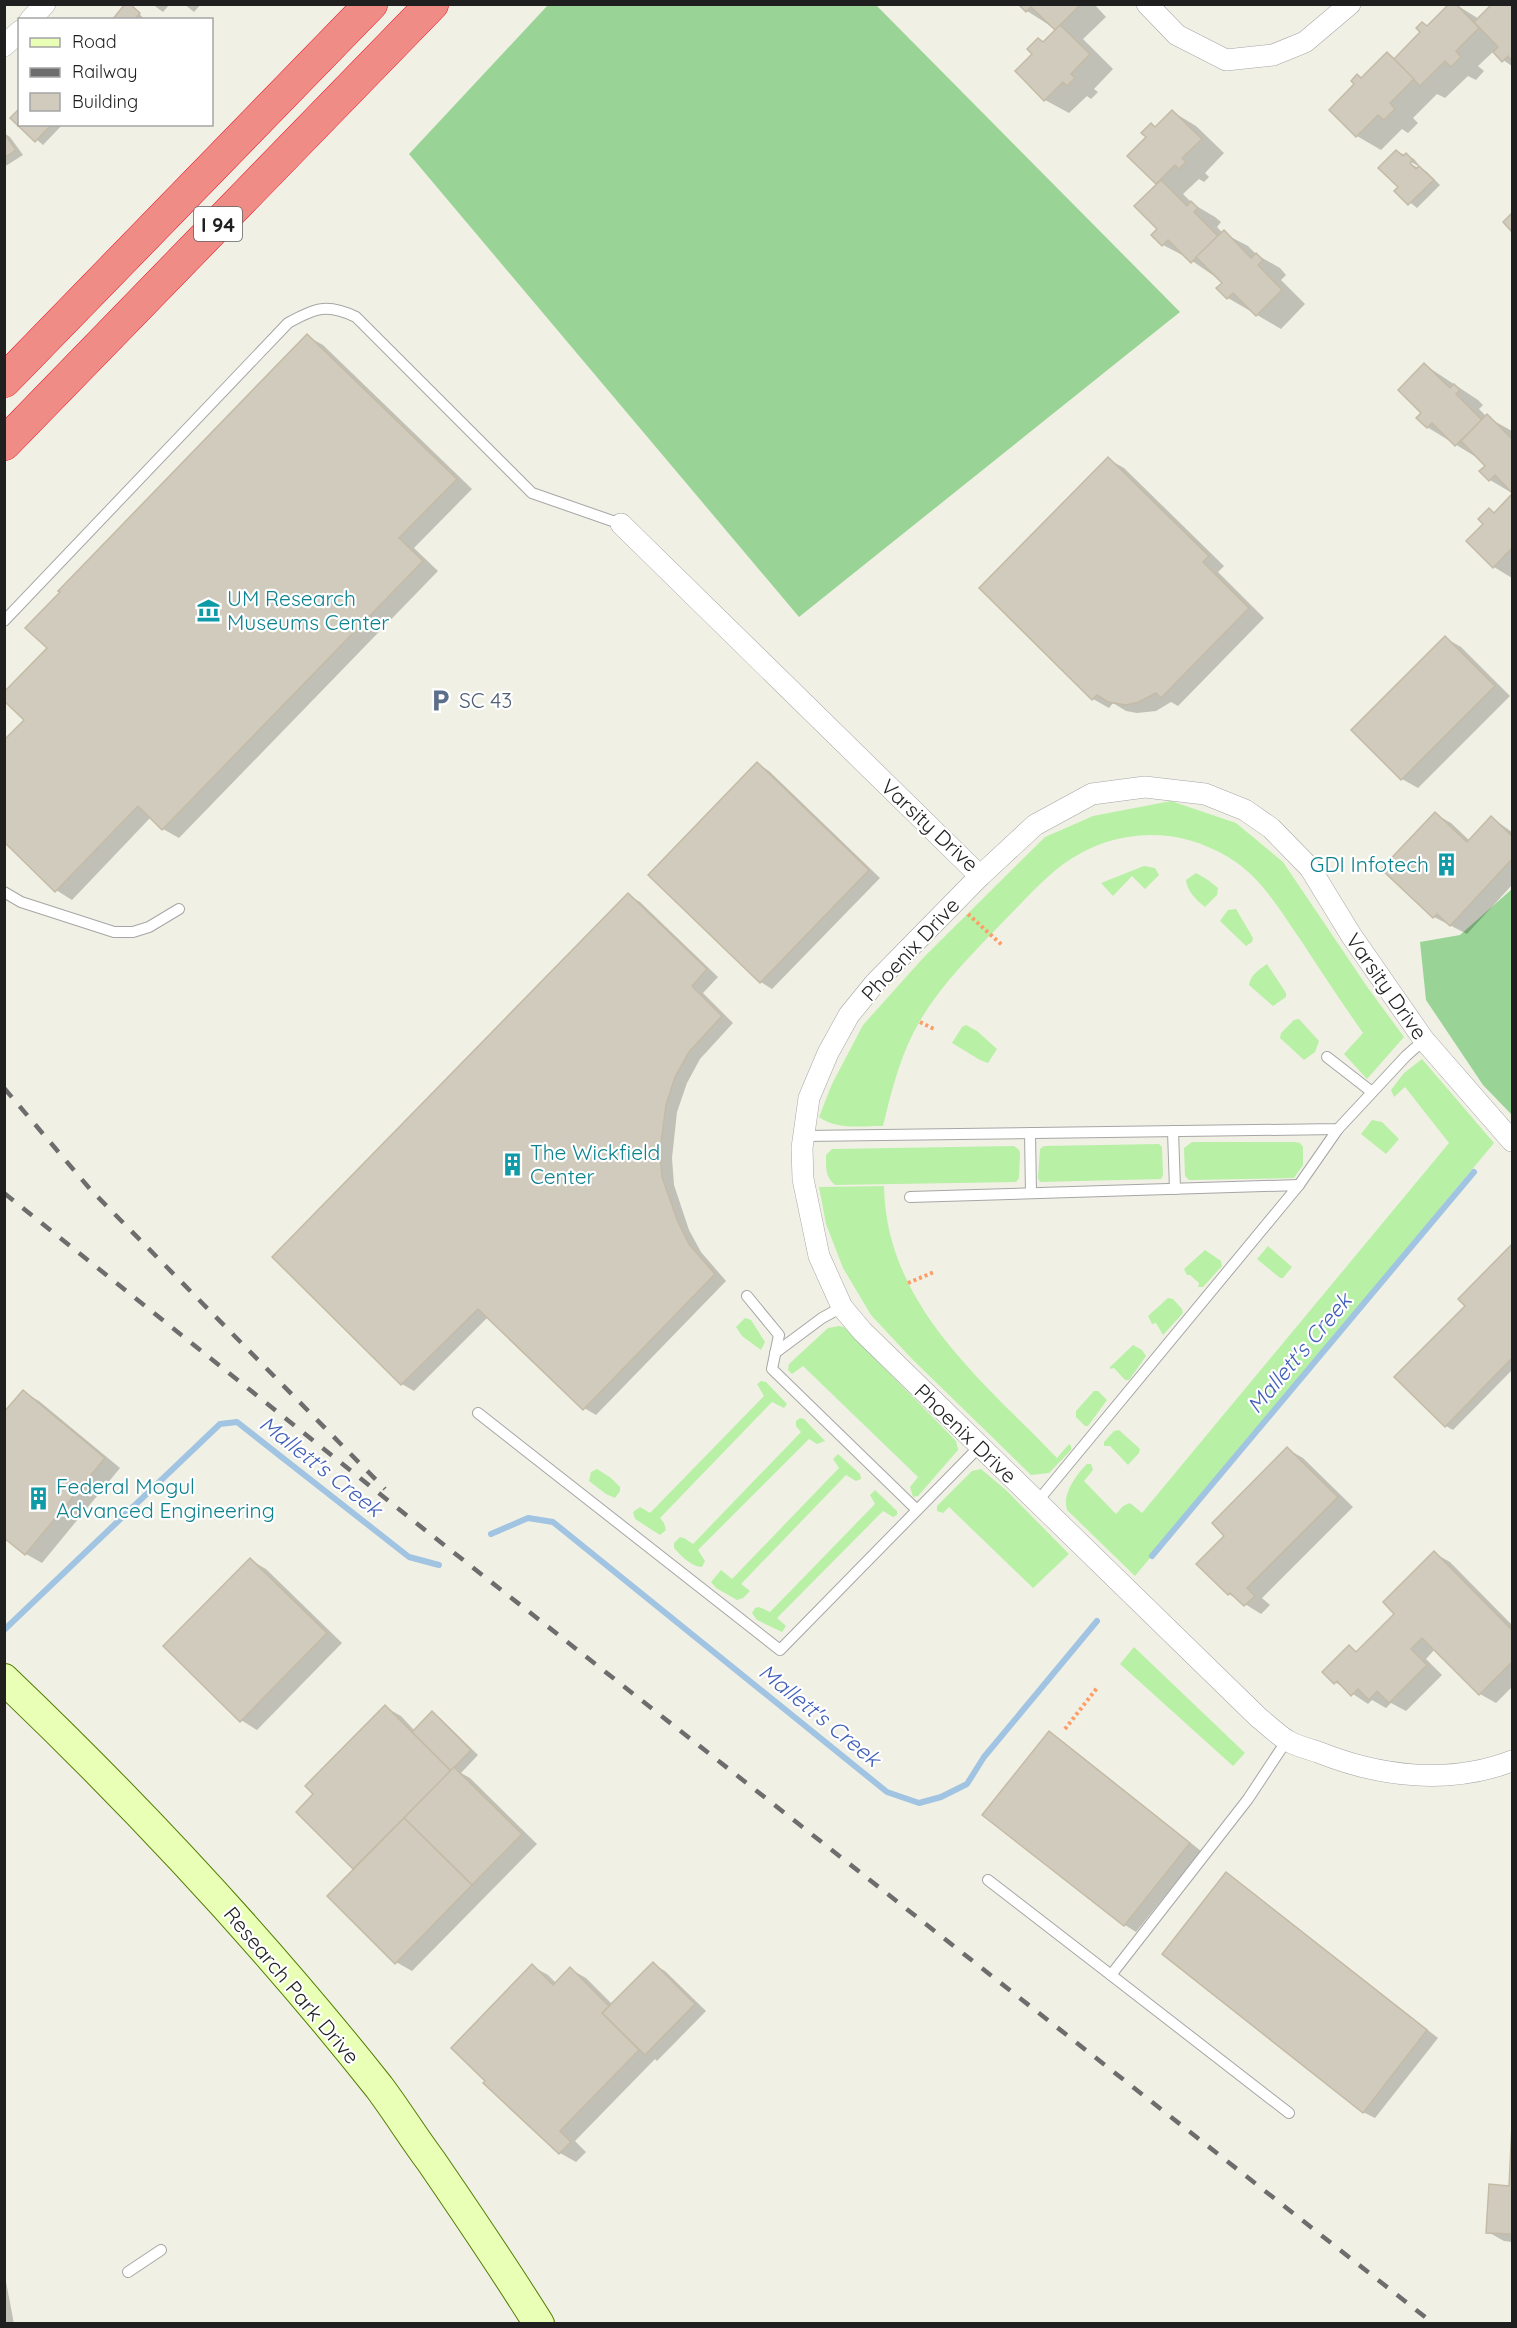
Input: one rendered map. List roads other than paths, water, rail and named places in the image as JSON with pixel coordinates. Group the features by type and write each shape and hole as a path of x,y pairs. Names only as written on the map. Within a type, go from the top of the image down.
{"highway":[{"name":"I 94","path":"4,381 371,4"},
{"name":"I 94","path":"4,444 432,4"}],"street":[{"path":"32,18 45,4"},
{"path":"1147,4 1177,35 1226,60 1273,55 1305,42 1350,4"},
{"path":"4,46 18,33"},
{"name":"Varsity Drive","path":"621,524 980,876 1035,825 1092,794 1145,787 1205,794 1245,810 1271,828 1310,868 1424,1040 1512,1141"},
{"name":"Phoenix Drive","path":"980,876 875,983 849,1015 828,1053 809,1098 804,1136 803,1179 819,1256 842,1307 862,1331 1037,1502 1259,1718 1287,1740 1342,1762 1397,1774 1437,1776 1488,1771 1512,1761"},
{"name":"Research Park Drive","path":"4,1680 142,1815 309,2002 380,2089 488,2243 539,2324"}],"lane":[{"path":"4,621 288,323 307,312 324,308 340,309 356,317 532,493 621,524"},
{"path":"4,892 21,902 114,932 133,932 149,927 179,909"},
{"path":"1037,1502 1299,1185 1338,1129 1424,1040"},
{"path":"1327,1057 1372,1092"},
{"path":"804,1136 1338,1129"},
{"path":"1173,1131 1175,1189"},
{"path":"1030,1133 1031,1193"},
{"path":"910,1197 1299,1185"},
{"path":"747,1296 779,1335 772,1369 917,1510"},
{"path":"775,1353 822,1318 842,1307"},
{"path":"478,1413 780,1650 980,1446"},
{"path":"1111,1975 1248,1799 1287,1740"},
{"path":"988,1880 1289,2113"},
{"path":"128,2272 161,2250"}],"waterway":[{"name":"Mallett's Creek","path":"1152,1556 1474,1172"},
{"name":"Mallett's Creek","path":"4,1630 220,1424 237,1422 409,1557 439,1565"},
{"name":"Mallett's Creek","path":"491,1534 528,1518 553,1522 887,1792 919,1803 941,1797 967,1784 984,1757 1097,1621"}],"railway":[{"path":"4,1088 90,1189 385,1489"},
{"path":"4,1193 420,1526 1434,2324"}],"place":[{"name":"UM Research Museums Center","path":"209,610"},
{"name":"SC 43","path":"441,700"},
{"name":"GDI Infotech","path":"1447,864"},
{"name":"The Wickfield Center","path":"512,1164"},
{"name":"Federal Mogul Advanced Engineering","path":"38,1498"}]}
